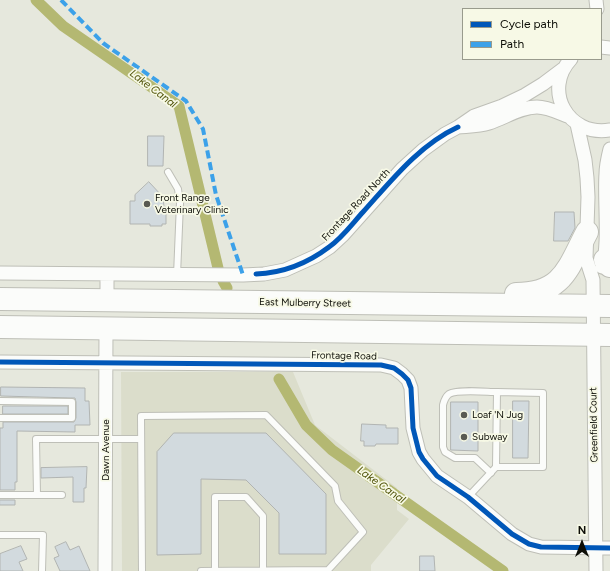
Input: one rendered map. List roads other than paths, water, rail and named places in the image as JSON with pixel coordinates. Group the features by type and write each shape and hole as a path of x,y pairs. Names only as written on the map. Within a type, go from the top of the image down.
{"highway":[{"path":"378,304 425,294 521,294 546,290 558,282 566,272 587,232"},
{"name":"East Mulberry Street","path":"0,299 602,306"},
{"path":"0,328 602,335"}],"street":[{"path":"567,64 559,80 558,92 564,110 573,120 585,160 588,197 586,258 593,280"},
{"name":"Frontage Road North","path":"0,273 243,275 264,274 285,270 316,256 330,247 343,235 402,169 423,150 474,116 502,106 543,84 567,64"},
{"path":"458,127 478,126 490,123 521,110 537,107 546,108 594,131 610,130"},
{"path":"593,280 608,263 606,174 610,149"},
{"path":"107,274 107,300"},
{"name":"Greenfield Court","path":"593,280 602,306 595,548 596,571"},
{"name":"Dawn Avenue","path":"105,571 106,329"},
{"name":"Frontage Road","path":"0,362 381,365 394,368 408,380 411,388 413,428 419,452 437,476 468,497 512,534 529,544 541,547 610,548"}],"lane":[{"path":"168,172 178,189 180,203 177,275"},
{"path":"468,497 496,468 543,467 543,393 458,392 450,394 445,399 443,405 444,452 455,458 476,458 491,473"},
{"path":"496,468 497,392"},
{"path":"0,401 72,402 72,418 0,418"},
{"path":"142,571 141,416 266,416 335,486 338,501 363,532 328,570 201,571"},
{"path":"37,495 36,439 141,439"},
{"path":"0,495 62,495"},
{"path":"215,571 215,497 246,497 263,516 263,570"},
{"path":"0,535 43,535 42,571"}],"waterway":[{"name":"Lake Canal","path":"36,0 63,26 179,106 218,268"},
{"name":"Lake Canal","path":"223,281 227,288"},
{"name":"Lake Canal","path":"279,379 306,425 332,450 503,571"}],"place":[{"name":"Front Range Veterinary Clinic","path":"147,204"},
{"name":"Loaf 'N Jug","path":"464,415"},
{"name":"Subway","path":"464,437"}]}
